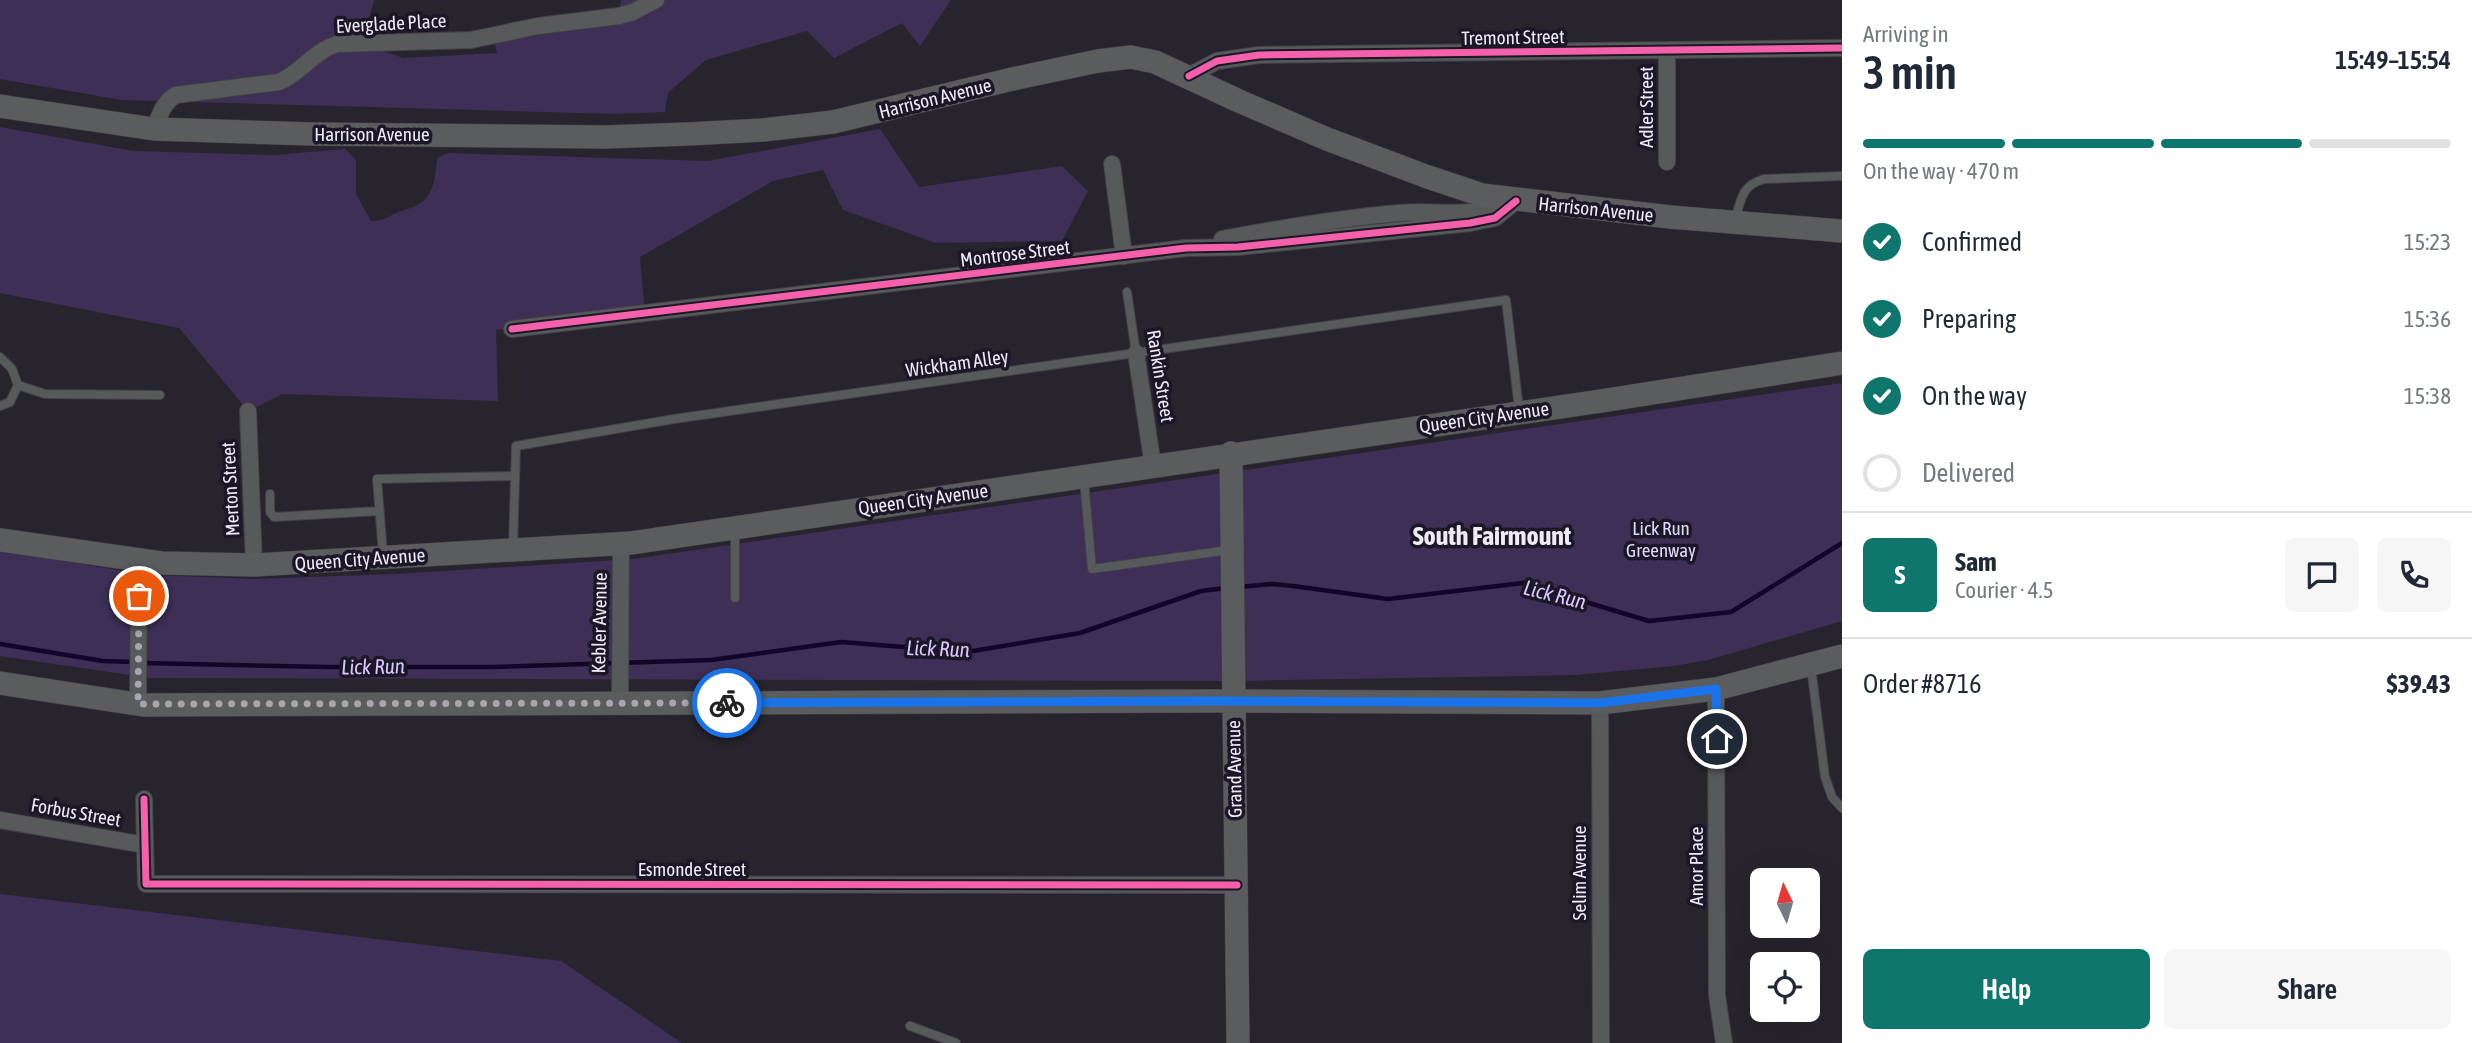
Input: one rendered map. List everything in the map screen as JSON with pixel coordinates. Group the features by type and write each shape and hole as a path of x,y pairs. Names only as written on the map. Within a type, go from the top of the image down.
{"main road":[{"name":"Harrison Avenue","path":"0,106 154,129 313,134 605,137 688,134 763,130 833,122 1111,58 1146,58 1239,101 1404,168 1482,195 1516,201 1842,231"},
{"name":"Queen City Avenue","path":"1,536 139,560 254,565 621,543 1842,363"},
{"name":"Grand Avenue","path":"1231,453 1238,1043"},
{"path":"0,683 138,704 1233,701 1600,703 1716,689 1842,656"}],"street":[{"name":"Everglade Place","path":"154,129 164,106 176,95 279,82 289,78 325,48 337,44 471,40 537,26 620,16 656,0"},
{"name":"Tremont Street","path":"1188,76 1217,61 1259,55 1842,48"},
{"name":"Adler Street","path":"1667,51 1667,162"},
{"path":"1112,164 1124,256"},
{"name":"Montrose Street","path":"512,329 1186,248 1238,247 1470,222 1495,218 1516,201"},
{"name":"Rankin Street","path":"1136,353 1153,466"},
{"name":"Merton Street","path":"248,411 254,565"},
{"name":"Kebler Avenue","path":"620,703 621,543"},
{"path":"138,704 139,560"},
{"name":"Amor Place","path":"1716,689 1717,995 1724,1043"},
{"name":"Selim Avenue","path":"1600,703 1601,1043"},
{"path":"144,799 145,845"},
{"name":"Forbus Street","path":"0,820 145,845"},
{"name":"Esmonde Street","path":"145,845 146,884 1237,885"}],"lane":[{"path":"1734,222 1747,186 1752,182 1764,179 1842,176"},
{"name":"Rankin Street","path":"1127,292 1136,353"},
{"name":"Wickham Alley","path":"513,550 516,446 674,419 1506,300 1519,412"},
{"path":"0,357 12,369 18,385 10,402 0,406"},
{"path":"18,385 45,394 160,395"},
{"path":"383,558 377,479 515,476"},
{"path":"1084,476 1092,569 1232,549"},
{"path":"270,494 270,512 274,517 379,511"},
{"path":"735,527 735,598"},
{"path":"1811,665 1825,778 1832,797 1842,808"},
{"path":"910,1026 956,1043"}],"green space":[{"path":"0,0 374,0 362,43 403,58 497,53 493,37 619,16 621,0 951,0 920,46 902,23 834,58 807,31 706,60 668,93 665,112 614,114 121,100 0,79"},
{"path":"0,127 134,151 274,155 345,149 356,160 356,194 371,221 383,219 421,203 433,186 437,158 448,153 708,161 880,129 919,187 1062,166 1088,191 1062,241 936,243 843,210 823,170 773,181 640,257 645,313 496,330 498,401 282,394 248,411 179,328 0,293"},
{"name":"Lick Run Greenway","path":"1842,383 1842,621 1708,660 1674,666 1576,675 1234,681 150,678 0,656 0,551 150,575 254,579 395,574 633,559"},
{"path":"0,894 561,961 682,1043 0,1043"}],"waterway":[{"name":"Lick Run","path":"1239,587 1272,584 1388,599 1523,583 1649,621 1731,612 1842,543"},
{"name":"Lick Run","path":"143,663 492,667 711,660 841,642 967,652 1080,633 1201,591 1226,588"},
{"name":"Lick Run","path":"0,644 103,661 134,662"}],"cycle path":[{"path":"1189,76 1217,61 1259,55 1842,48"},
{"path":"512,329 1186,248 1238,247 1470,223 1495,218 1516,201"},
{"path":"144,799 146,884 1237,885"}],"way so far":[{"path":"139,596 138,704 143,705 727,703"}],"district":[{"name":"South Fairmount","path":"1492,536"}],"route":[{"path":"727,703 1600,703 1716,689 1717,739"}]}
